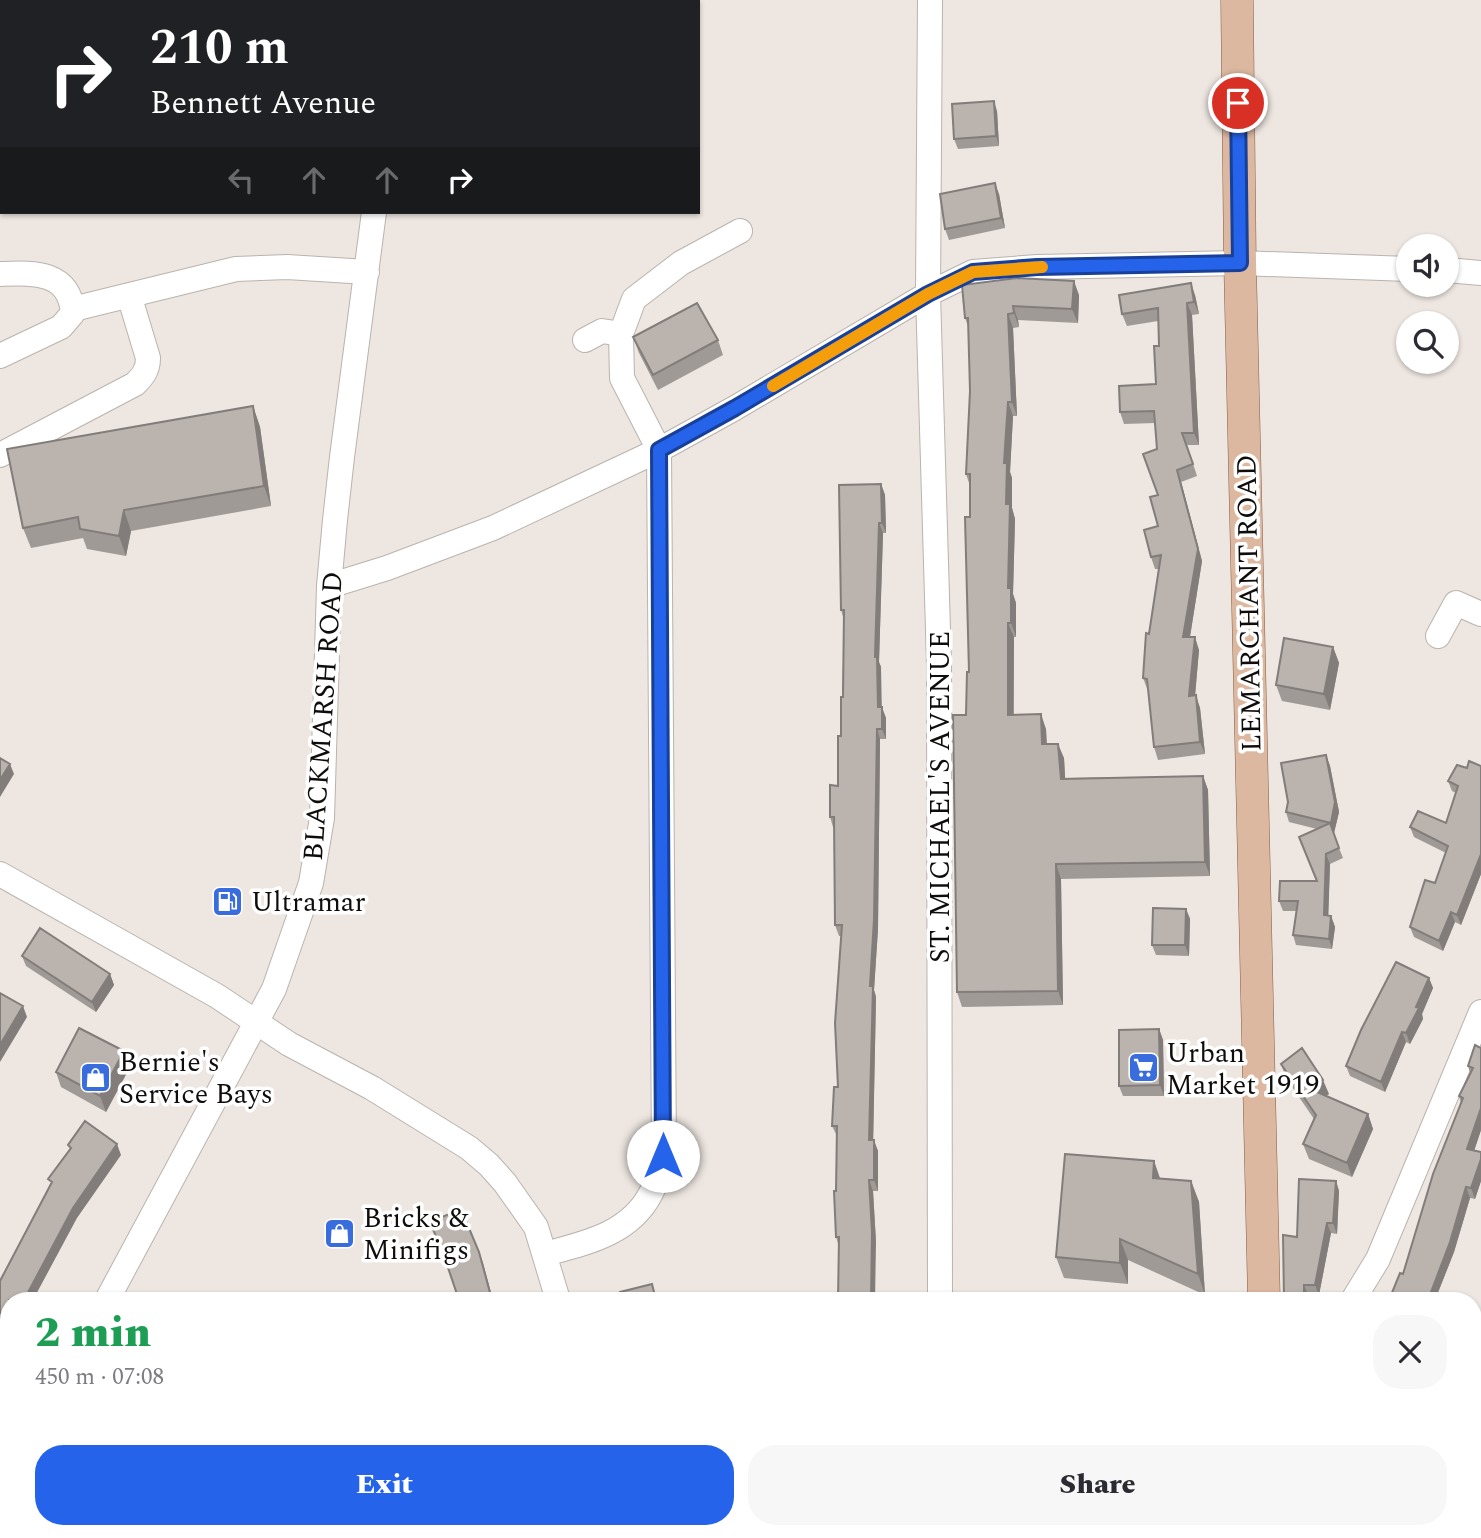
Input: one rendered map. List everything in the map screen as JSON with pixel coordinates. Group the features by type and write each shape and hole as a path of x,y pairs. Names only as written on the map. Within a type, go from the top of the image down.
{"main road":[{"name":"LEMARCHANT ROAD","path":"1237,0 1240,263 1264,1292"},
{"name":"LEMARCHANT ROAD","path":"1249,1292 1262,1205"}],"street":[{"name":"ST. MICHAEL'S AVENUE","path":"930,0 928,294 939,678 940,1292"},
{"name":"BLACKMARSH ROAD","path":"111,1292 274,989 311,883 322,818 329,586 342,457 374,214"},
{"path":"545,1254 611,1234 632,1218 651,1194 663,1156 659,450 622,378 621,334 634,299 681,263 740,231"},
{"path":"329,586 387,568 493,528 659,450 928,294 973,272 1037,267 1240,263 1396,269"},
{"path":"73,309 236,269 254,267 367,272"},
{"path":"1459,271 1481,273"},
{"path":"0,274 37,273 48,276 63,288 73,309 71,318 61,327 0,356"},
{"path":"0,455 135,384 140,378 148,368 148,358 129,295"},
{"path":"585,340 602,331 621,334"},
{"path":"1438,636 1456,603 1481,614"},
{"path":"0,874 216,996 289,1044 418,1114 469,1148 489,1165 536,1227 556,1292"},
{"path":"1358,1292 1378,1259 1474,1044 1481,1012"}],"building":[{"path":"994,101 996,136 954,139 952,104"},
{"path":"995,183 1001,218 945,229 940,194"},
{"path":"1017,278 1074,281 1072,309 1013,306 1014,313 1008,314 1012,402 1008,402 1004,463 1007,463 1006,504 1010,504 1008,588 1011,588 1011,623 1008,623 1008,715 1041,714 1042,744 1058,744 1061,779 1203,776 1205,862 1056,864 1058,991 957,992 953,715 966,715 969,672 965,517 970,517 970,474 966,474 970,391 968,318 965,318 962,285"},
{"path":"1191,283 1194,302 1187,303 1194,433 1182,433 1193,464 1177,470 1198,549 1183,637 1195,637 1189,696 1196,695 1200,742 1154,747 1147,679 1143,678 1146,633 1149,634 1161,555 1151,557 1144,530 1158,526 1150,497 1158,495 1143,454 1157,449 1154,411 1120,412 1119,386 1156,384 1154,346 1159,346 1158,308 1122,314 1119,295"},
{"path":"697,303 718,340 653,375 633,337"},
{"path":"253,406 264,486 124,510 119,536 80,529 78,517 23,528 7,449"},
{"path":"881,484 882,523 879,523 875,657 878,707 882,707 882,729 877,729 874,919 870,986 873,986 869,1140 874,1140 874,1180 869,1180 871,1292 838,1292 839,1237 836,1237 834,1191 837,1126 832,1126 834,1087 838,1087 835,1023 842,925 835,925 834,817 830,817 830,785 838,786 838,736 841,736 843,697 844,610 841,610 839,485"},
{"path":"1284,638 1333,647 1324,694 1276,685"},
{"path":"1326,755 1335,802 1331,823 1286,812 1288,802 1281,763"},
{"path":"0,758 10,764 0,780"},
{"path":"1469,761 1481,766 1481,854 1457,915 1451,912 1439,941 1410,927 1425,880 1435,883 1448,846 1410,827 1418,811 1446,823 1458,786 1448,781 1457,765 1467,768"},
{"path":"1330,823 1339,848 1326,854 1324,915 1331,916 1329,939 1293,935 1298,901 1279,901 1280,881 1317,881 1299,837"},
{"path":"1153,908 1186,909 1185,945 1152,945"},
{"path":"40,928 110,974 92,1002 22,956"},
{"path":"1396,962 1429,978 1416,1007 1419,1008 1406,1033 1402,1032 1381,1082 1346,1066"},
{"path":"0,993 23,1006 0,1045"},
{"path":"79,1028 124,1051 100,1096 56,1072"},
{"name":"Urban Market 1919","path":"1159,1029 1160,1085 1119,1086 1119,1030"},
{"path":"1475,1045 1481,1048 1481,1108 1467,1149 1481,1152 1481,1159 1471,1188 1466,1187 1450,1242 1431,1292 1392,1292 1400,1273 1403,1274 1433,1174 1463,1098 1459,1096 1473,1068 1468,1066"},
{"path":"1302,1048 1323,1080 1310,1089 1368,1114 1347,1163 1303,1144 1316,1115 1281,1064"},
{"path":"85,1121 117,1144 73,1208 28,1292 0,1292 0,1281 52,1182 48,1179 71,1148 68,1145"},
{"path":"1065,1154 1154,1161 1153,1178 1191,1181 1198,1274 1120,1239 1120,1263 1056,1257"},
{"path":"1299,1179 1336,1181 1333,1223 1327,1223 1315,1285 1304,1285 1304,1292 1284,1292 1283,1235 1297,1237"},
{"path":"461,1209 479,1252 490,1292 456,1292 430,1222"},
{"path":"652,1284 654,1292 620,1292"}],"slow traffic":[{"path":"773,386 928,294 973,272 1042,267"}],"place":[{"name":"Ultramar","path":"228,901"},
{"name":"Urban Market 1919","path":"1143,1068"},
{"name":"Bernie's Service Bays","path":"96,1077"},
{"name":"Bricks & Minifigs","path":"340,1233"}],"route":[{"path":"663,1156 659,450 928,294 973,272 1037,267 1240,263 1238,103"}]}
